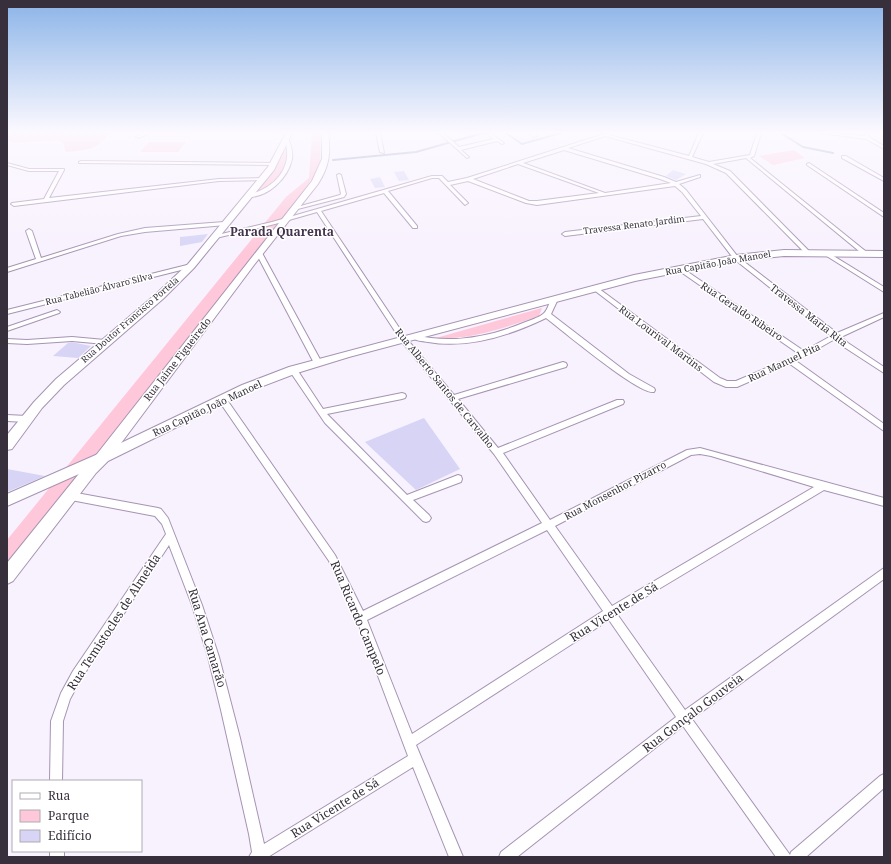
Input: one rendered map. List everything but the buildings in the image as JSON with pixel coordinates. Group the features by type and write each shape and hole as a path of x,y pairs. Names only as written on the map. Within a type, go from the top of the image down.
{"main road":[{"name":"Rua Doutor Francisco Portela","path":"7,445 27,419 60,382 154,301 191,266 267,173"},
{"name":"Rua Jaime Figueiredo","path":"7,576 71,496 91,468 102,458 284,220 315,182 320,173"},
{"name":"Rua Capitão João Manoel","path":"7,500 102,458 246,388 293,370 634,278 736,258 772,254 884,254"}],"street":[{"path":"46,200 60,173"},
{"path":"249,196 259,194 271,186 283,173"},
{"path":"446,184 486,173"},
{"path":"548,173 606,194"},
{"path":"647,173 676,184"},
{"path":"729,173 808,253"},
{"path":"767,173 867,254"},
{"path":"823,173 884,215"},
{"path":"872,173 884,180"},
{"path":"292,210 342,196 344,194 339,175"},
{"path":"216,236 284,220 435,176 440,178 465,203"},
{"path":"468,179 532,203 543,203 676,184 698,176"},
{"path":"14,204 219,180 262,179"},
{"name":"Travessa Maria Rita","path":"676,184 736,258 851,348 884,370"},
{"path":"384,190 415,227"},
{"name":"Rua Alberto Santos de Carvalho","path":"318,210 409,339 453,398 497,452 684,718 784,857"},
{"name":"Travessa Renato Jardim","path":"565,234 703,217"},
{"path":"7,270 120,235 139,231 224,224"},
{"path":"29,231 39,259"},
{"path":"259,253 318,363"},
{"path":"827,254 884,290"},
{"name":"Rua Tabelião Álvaro Silva","path":"7,312 191,266"},
{"name":"Rua Geraldo Ribeiro","path":"680,269 804,354"},
{"name":"Rua Lourival Martins","path":"596,289 717,380 726,384"},
{"path":"555,299 547,315 626,376 651,390"},
{"name":"Rua Tabelião Álvaro Silva","path":"7,329 57,312"},
{"name":"Rua Capitão João Manoel","path":"409,339 461,341 523,325 547,315"},
{"name":"Rua Manuel Pita","path":"726,384 737,384 791,361 836,336 884,315"},
{"path":"876,319 884,324"},
{"path":"7,341 27,342 72,339 105,342"},
{"path":"791,361 884,428"},
{"path":"453,398 563,365"},
{"path":"293,370 321,412 331,424 426,518"},
{"path":"321,412 402,396"},
{"name":"Rua Ricardo Campelo","path":"222,399 332,558 360,618 415,759 456,857"},
{"path":"497,452 620,402"},
{"path":"7,418 27,419"},
{"name":"Rua Monsenhor Pizarro","path":"360,618 548,525 690,452 700,451 711,453 823,486 884,502"},
{"path":"406,499 458,479"},
{"name":"Rua Vicente de Sá","path":"409,743 610,613 823,486"},
{"name":"Rua Ana Camarão","path":"71,496 158,512 165,519 170,536 194,593 209,637 222,686 259,856"},
{"name":"Rua Temistocles de Almeida","path":"56,780 57,721 65,697 77,675 170,536"},
{"name":"Rua Gonçalo Gouveia","path":"506,857 684,718 884,573"},
{"name":"Rua Vicente de Sá","path":"259,856 415,759"},
{"path":"796,857 884,780"}],"green space":[{"path":"269,173 280,173 269,187 263,191 256,192"},
{"path":"309,173 316,173 299,198 7,577 7,540 286,197 309,178"},
{"path":"542,308 539,316 489,332 463,337 436,338"}],"district":[{"name":"Parada Quarenta","path":"282,232"}]}
